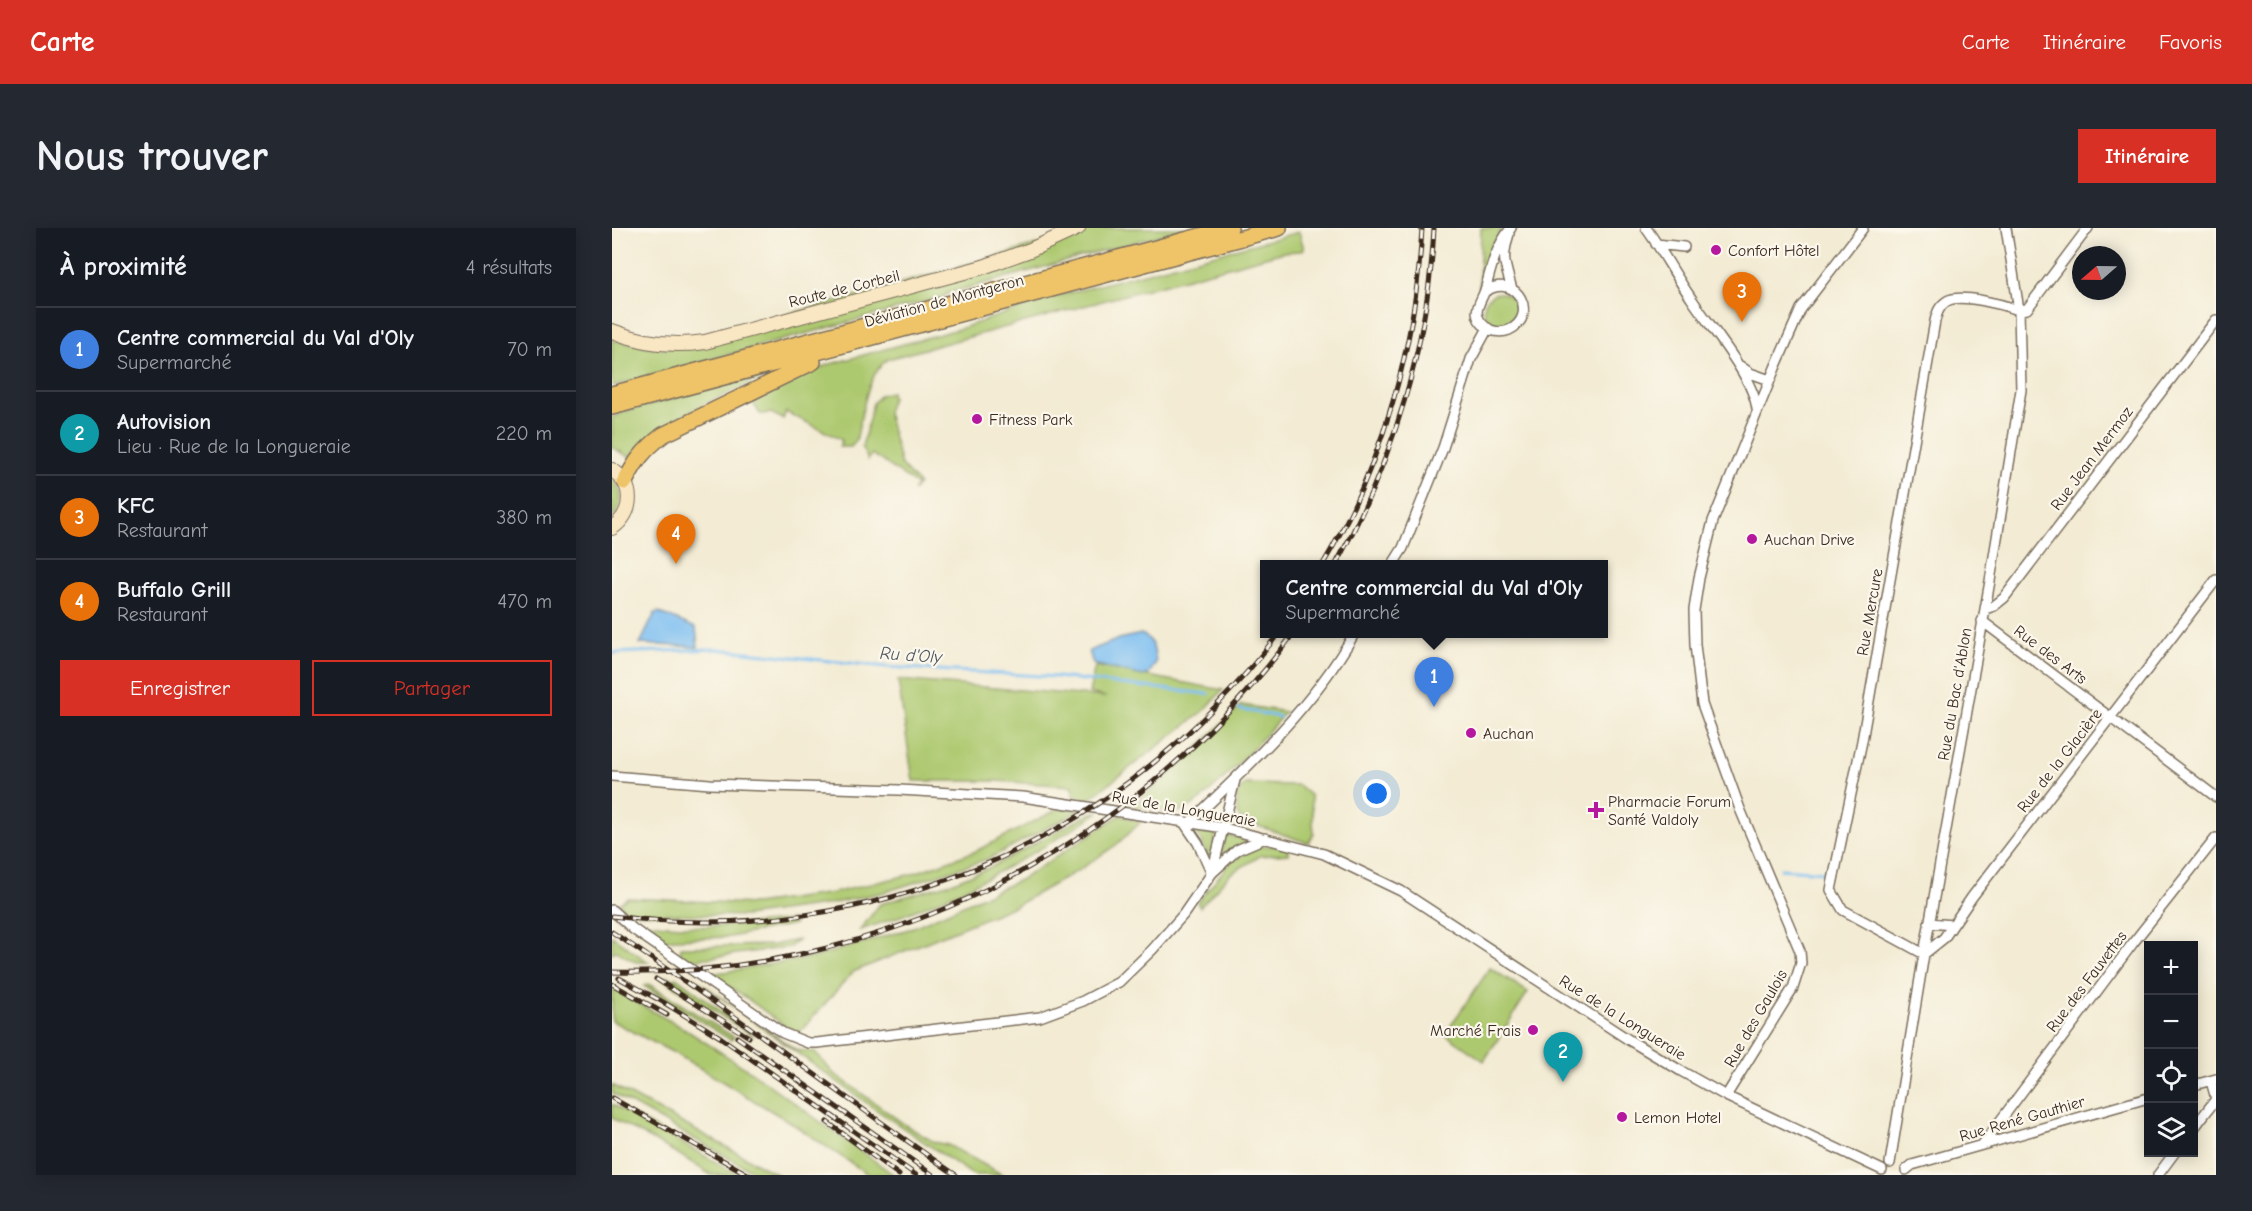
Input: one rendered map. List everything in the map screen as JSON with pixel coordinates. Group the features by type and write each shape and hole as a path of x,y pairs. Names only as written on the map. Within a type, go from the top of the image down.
{"main road":[{"name":"Route de Corbeil","path":"612,331 660,344 683,345 705,342 983,267 1030,250 1078,228"},
{"name":"Déviation de Montgeron","path":"614,400 1230,228"},
{"name":"Déviation de Montgeron","path":"614,400 856,342 1279,228"},
{"path":"625,482 644,450 663,435 785,374 856,342"},
{"path":"612,470 625,482 629,507 620,522 612,528"}],"street":[{"path":"1648,228 1656,244 1754,393 1757,411"},
{"name":"Rue des Gaulois","path":"1726,1096 1793,987 1801,963 1800,951 1740,808 1702,704 1695,645 1694,610 1699,578 1713,521 1801,309 1863,228"},
{"name":"Rue du Bac d'Ablon","path":"1890,1164 1923,954 1985,609 2021,390 2019,310 2006,228"},
{"path":"2019,310 2026,309 2088,228"},
{"path":"1511,229 1504,253 1504,267 1512,289"},
{"path":"1486,291 1499,286 1512,289 1518,294 1523,307 1520,321 1515,326 1504,332 1488,328 1479,317 1477,310 1478,303 1486,291 1498,245 1511,229"},
{"path":"1656,244 1684,248"},
{"name":"Rue Mercure","path":"1923,954 1843,910 1831,890 1862,741 1938,311 1948,300 1959,298 2019,310"},
{"name":"Rue Jean Mermoz","path":"1985,609 1994,606 2004,598 2216,320"},
{"path":"1396,560 1403,548 1443,447 1471,359 1488,328"},
{"path":"1736,363 1750,373 1770,380"},
{"name":"Rue de la Glacière","path":"1923,954 1944,938 1972,897 2216,580"},
{"name":"Rue des Arts","path":"1982,621 2216,797"},
{"path":"1212,873 1186,822 1235,780 1310,700 1351,638"},
{"name":"Rue de la Longueraie","path":"612,776 710,784 899,790 1023,797 1224,828 1324,854 1401,891 1629,1041 1726,1096 1881,1172"},
{"path":"1212,873 1235,780"},
{"path":"612,911 650,941 783,1033 808,1043 817,1043 1040,1017 1083,1001 1119,982 1183,915 1212,873 1237,850 1265,838"},
{"name":"Rue des Fauvettes","path":"1983,1144 2133,943 2216,838"},
{"path":"1929,923 1953,925"},
{"path":"2198,1084 2213,1080 2216,1099 2198,1122"},
{"name":"Rue René Gauthier","path":"1907,1172 1912,1165 2144,1099"},
{"path":"2158,1175 2171,1157"},
{"path":"1881,1172 1890,1164 1899,1164 1907,1172"}],"green space":[{"path":"1087,228 1186,228 612,386 612,340 665,349 1076,234"},
{"path":"1481,228 1502,228 1492,247 1479,289"},
{"path":"1299,232 1304,249 1300,251 1284,252 888,359 870,385 856,441 851,447 839,447 842,440 786,412 783,419 771,413 760,414 753,403 778,386 827,365 962,328 1054,297"},
{"path":"1500,293 1511,298 1516,309 1511,320 1500,325 1489,320 1484,309 1489,298"},
{"path":"784,367 785,369 682,416 663,428 629,457 612,447 612,417 620,413"},
{"path":"891,392 892,398 887,412 901,465 919,484 913,491 917,485 872,454 868,460 862,447 873,403 880,395"},
{"path":"612,478 619,488 621,498 619,508 612,518"},
{"path":"1095,666 1223,690 1204,711 1089,799 1073,796 1073,786 996,781 913,781 898,680 1106,697 1089,693"},
{"path":"1241,705 1286,712 1218,784 1189,807 1178,812 1162,812 1132,806 1185,760"},
{"path":"1246,784 1298,785 1311,796 1314,834 1308,843 1241,820 1237,813 1237,792"},
{"path":"1060,808 1081,810 988,859 885,892 825,905 745,916 625,913 620,903 627,898 755,904 833,893 912,874 976,851"},
{"path":"1099,812 1042,848 984,880 923,907 860,930 880,904 951,883 991,867 1091,813"},
{"path":"1120,815 1141,822 1116,845 1079,870 1015,906 853,972 799,1033 785,1026 738,992 706,975 815,957 909,929 1022,879"},
{"path":"1193,829 1217,834 1210,857 1207,856 1202,841"},
{"path":"1226,835 1249,840 1220,858"},
{"path":"1258,846 1288,848 1288,854 1260,856 1230,874 1200,907 1197,903 1232,860"},
{"path":"793,920 795,924 730,937 663,941 633,922 695,926"},
{"path":"612,936 648,962 636,962 616,951 612,953"},
{"path":"798,940 790,947 683,961 680,952 681,947 773,945"},
{"path":"1490,968 1528,992 1484,1061 1445,1034"},
{"path":"691,976 796,1050 815,1052 832,1072 907,1126 934,1142 948,1145 1003,1175 973,1175 875,1109"},
{"path":"670,977 673,980 677,978 754,1036 661,978"},
{"path":"648,984 734,1037 731,1040 644,986"},
{"path":"612,989 683,1028 750,1071 894,1175 869,1175 788,1121 678,1055 612,1021"},
{"path":"612,1085 778,1175 759,1175 612,1093"},
{"path":"612,1104 739,1175 711,1175 680,1155 612,1118"}],"water":[{"path":"658,612 696,628 698,647 640,644 655,613"},
{"path":"1141,634 1149,639 1155,653 1156,662 1149,674 1143,676 1093,664 1089,651 1119,639"}],"waterway":[{"name":"Ru d'Oly","path":"612,653 717,649 887,667 1057,677 1208,694"},
{"name":"Ru d'Oly","path":"1239,709 1280,717"},
{"name":"Ru d'Oly","path":"1781,869 1825,872"}],"railway":[{"path":"1325,560 1363,486 1393,402 1412,315 1422,228"},
{"path":"1338,560 1375,485 1404,402 1424,316 1434,228"},
{"path":"612,916 709,922 804,915 895,896 983,865 1066,823 1144,770 1215,707 1275,638"},
{"path":"612,972 712,968 809,952 904,925 994,886 1079,837 1158,778 1229,710 1290,638"},
{"path":"612,932 699,991 956,1175"},
{"path":"619,978 720,1037 916,1175"},
{"path":"656,979 749,1037"},
{"path":"612,984 667,1015"},
{"path":"737,1037 933,1175"},
{"path":"612,1098 749,1175"},
{"path":"827,1122 899,1175"}],"place":[{"name":"Confort Hôtel","path":"1716,250"},
{"name":"KFC","path":"1742,322"},
{"name":"Fitness Park","path":"977,419"},
{"name":"Auchan Drive","path":"1752,539"},
{"name":"Buffalo Grill","path":"676,564"},
{"name":"Centre commercial du Val d'Oly","path":"1434,707"},
{"name":"Auchan","path":"1471,733"},
{"name":"Pharmacie Forum Santé Valdoly","path":"1596,810"},
{"name":"Marché Frais","path":"1533,1030"},
{"name":"Autovision","path":"1563,1082"},
{"name":"Lemon Hotel","path":"1622,1117"}]}
